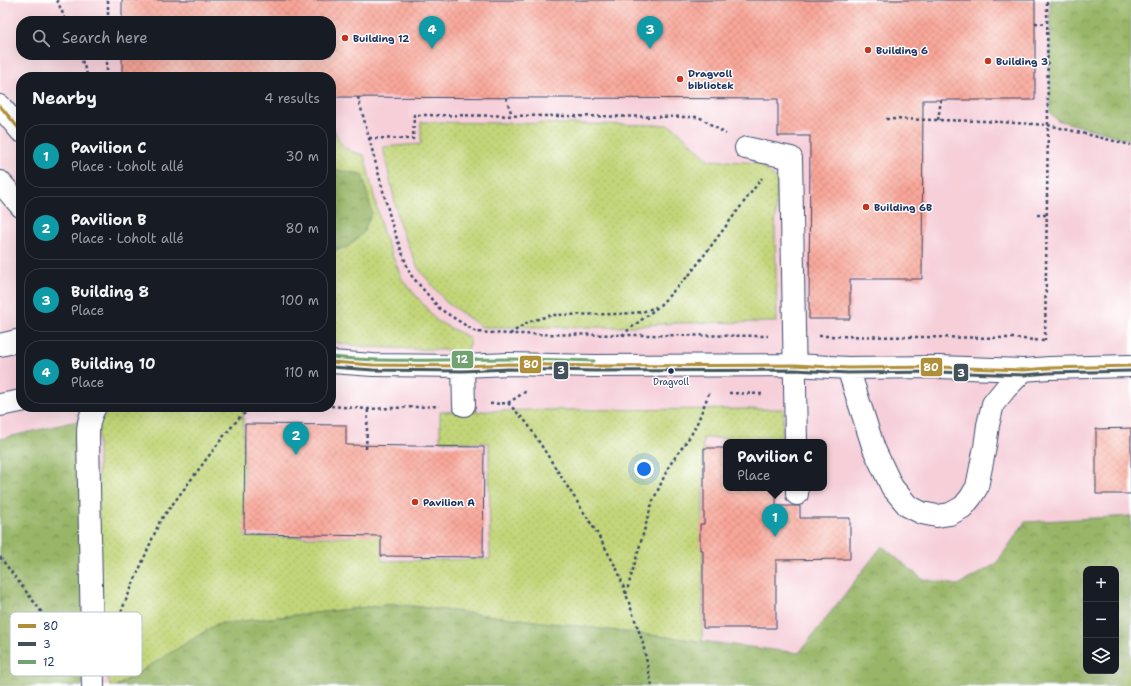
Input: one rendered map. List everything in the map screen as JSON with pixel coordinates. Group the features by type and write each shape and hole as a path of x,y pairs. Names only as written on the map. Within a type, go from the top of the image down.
{"street":[{"path":"0,106 16,125"},
{"path":"746,148 791,158 796,439"},
{"path":"0,182 16,200"},
{"path":"0,344 16,341"},
{"path":"336,362 373,365 463,366 509,364 594,366 795,365 848,368 938,367 1024,370 1131,366"},
{"path":"463,366 464,405"},
{"path":"848,368 874,449 892,487 908,506 922,513 937,516 950,514 963,507 977,487 993,404 1024,370"},
{"path":"0,405 16,402"},
{"path":"92,412 88,423 92,612"},
{"path":"93,676 93,686"}],"path":[{"path":"57,0 64,16"},
{"path":"108,0 108,16"},
{"path":"1047,0 1048,125 1045,341 1049,368"},
{"path":"1035,23 1047,24"},
{"path":"82,60 86,72"},
{"path":"107,72 108,60"},
{"path":"358,97 393,228 410,274 440,309 476,332 510,334 1014,338 1045,341"},
{"path":"506,98 512,115"},
{"path":"938,120 941,100"},
{"path":"369,138 413,139 414,115 699,117 746,148"},
{"path":"886,119 983,121 1048,125 1131,145"},
{"path":"622,335 658,307 690,274 761,179 783,156"},
{"path":"1037,215 1046,215"},
{"path":"510,334 528,322 552,315 618,314 642,312 658,307"},
{"path":"626,594 652,503 669,466 691,435 698,421 708,393"},
{"path":"336,406 368,409 508,403 527,423 597,533 618,571 642,640 652,686"},
{"path":"366,449 368,409"},
{"path":"121,612 160,521 223,437 240,417 246,412"},
{"path":"0,557 41,612"}],"shaded area":[{"path":"0,0 1131,0 1131,665 1119,588 1119,566 1083,566 1083,664 528,686 82,686 82,676 142,676 142,612 82,612 81,420 0,439"}],"green space":[{"path":"1050,0 1131,0 1131,140 1057,120 1050,112"},
{"path":"421,122 667,125 676,129 709,160 759,163 777,180 775,233 777,322 676,323 618,327 482,327 446,302 418,268 400,226 383,147 421,144"},
{"path":"336,134 344,147 364,155 383,233 402,279 437,321 470,338 468,351 367,347 336,343"},
{"path":"336,170 362,174 372,212 363,233 347,247 336,250"},
{"path":"784,409 782,438 703,438 702,642 395,604 217,624 142,670 142,612 99,612 98,425 106,412 243,412 245,537 351,537 351,521 380,521 382,561 490,559 489,443 440,441 440,412"},
{"path":"81,420 82,612 10,612 10,676 82,676 82,686 0,686 0,439"},
{"path":"1131,516 1131,686 117,686 133,676 142,676 142,670 217,624 395,604 799,653 882,546 922,579 958,585 996,564 1025,522"},
{"path":"107,676 133,676 117,686 110,686"}],"building":[{"path":"122,0 1035,0 1035,100 923,100 922,279 850,279 850,319 809,319 810,136 778,136 778,99 336,97 336,72 122,72 122,60 336,60 336,16 122,16"},
{"path":"245,424 346,425 346,445 484,447 483,557 381,556 381,536 244,534"},
{"path":"1131,428 1131,494 1096,494 1096,429"},
{"path":"704,448 723,448 723,491 776,491 776,506 800,506 800,518 850,518 850,559 776,560 776,628 703,628 703,550 700,550 700,524 704,524"}],"transit line":[{"name":"80","path":"0,106 16,125"},
{"name":"12","path":"336,357 376,360 541,359 594,361"},
{"name":"80","path":"336,362 373,365 463,366 509,364 594,366 795,365 848,368 938,367 1024,370 1131,366"},
{"name":"3","path":"336,367 373,370 463,371 509,369 594,371 795,370 848,373 938,372 1024,375 1131,371"}],"place":[{"name":"Building 12","path":"345,38"},
{"name":"Building 10","path":"432,49"},
{"name":"Building 8","path":"650,49"},
{"name":"Building 6","path":"868,50"},
{"name":"Building 3","path":"988,61"},
{"name":"Dragvoll bibliotek","path":"680,79"},
{"name":"Building 6B","path":"866,207"},
{"name":"Dragvoll","path":"671,371"},
{"name":"Pavilion B","path":"296,455"},
{"name":"Pavilion A","path":"415,502"},
{"name":"Pavilion C","path":"775,537"}]}
